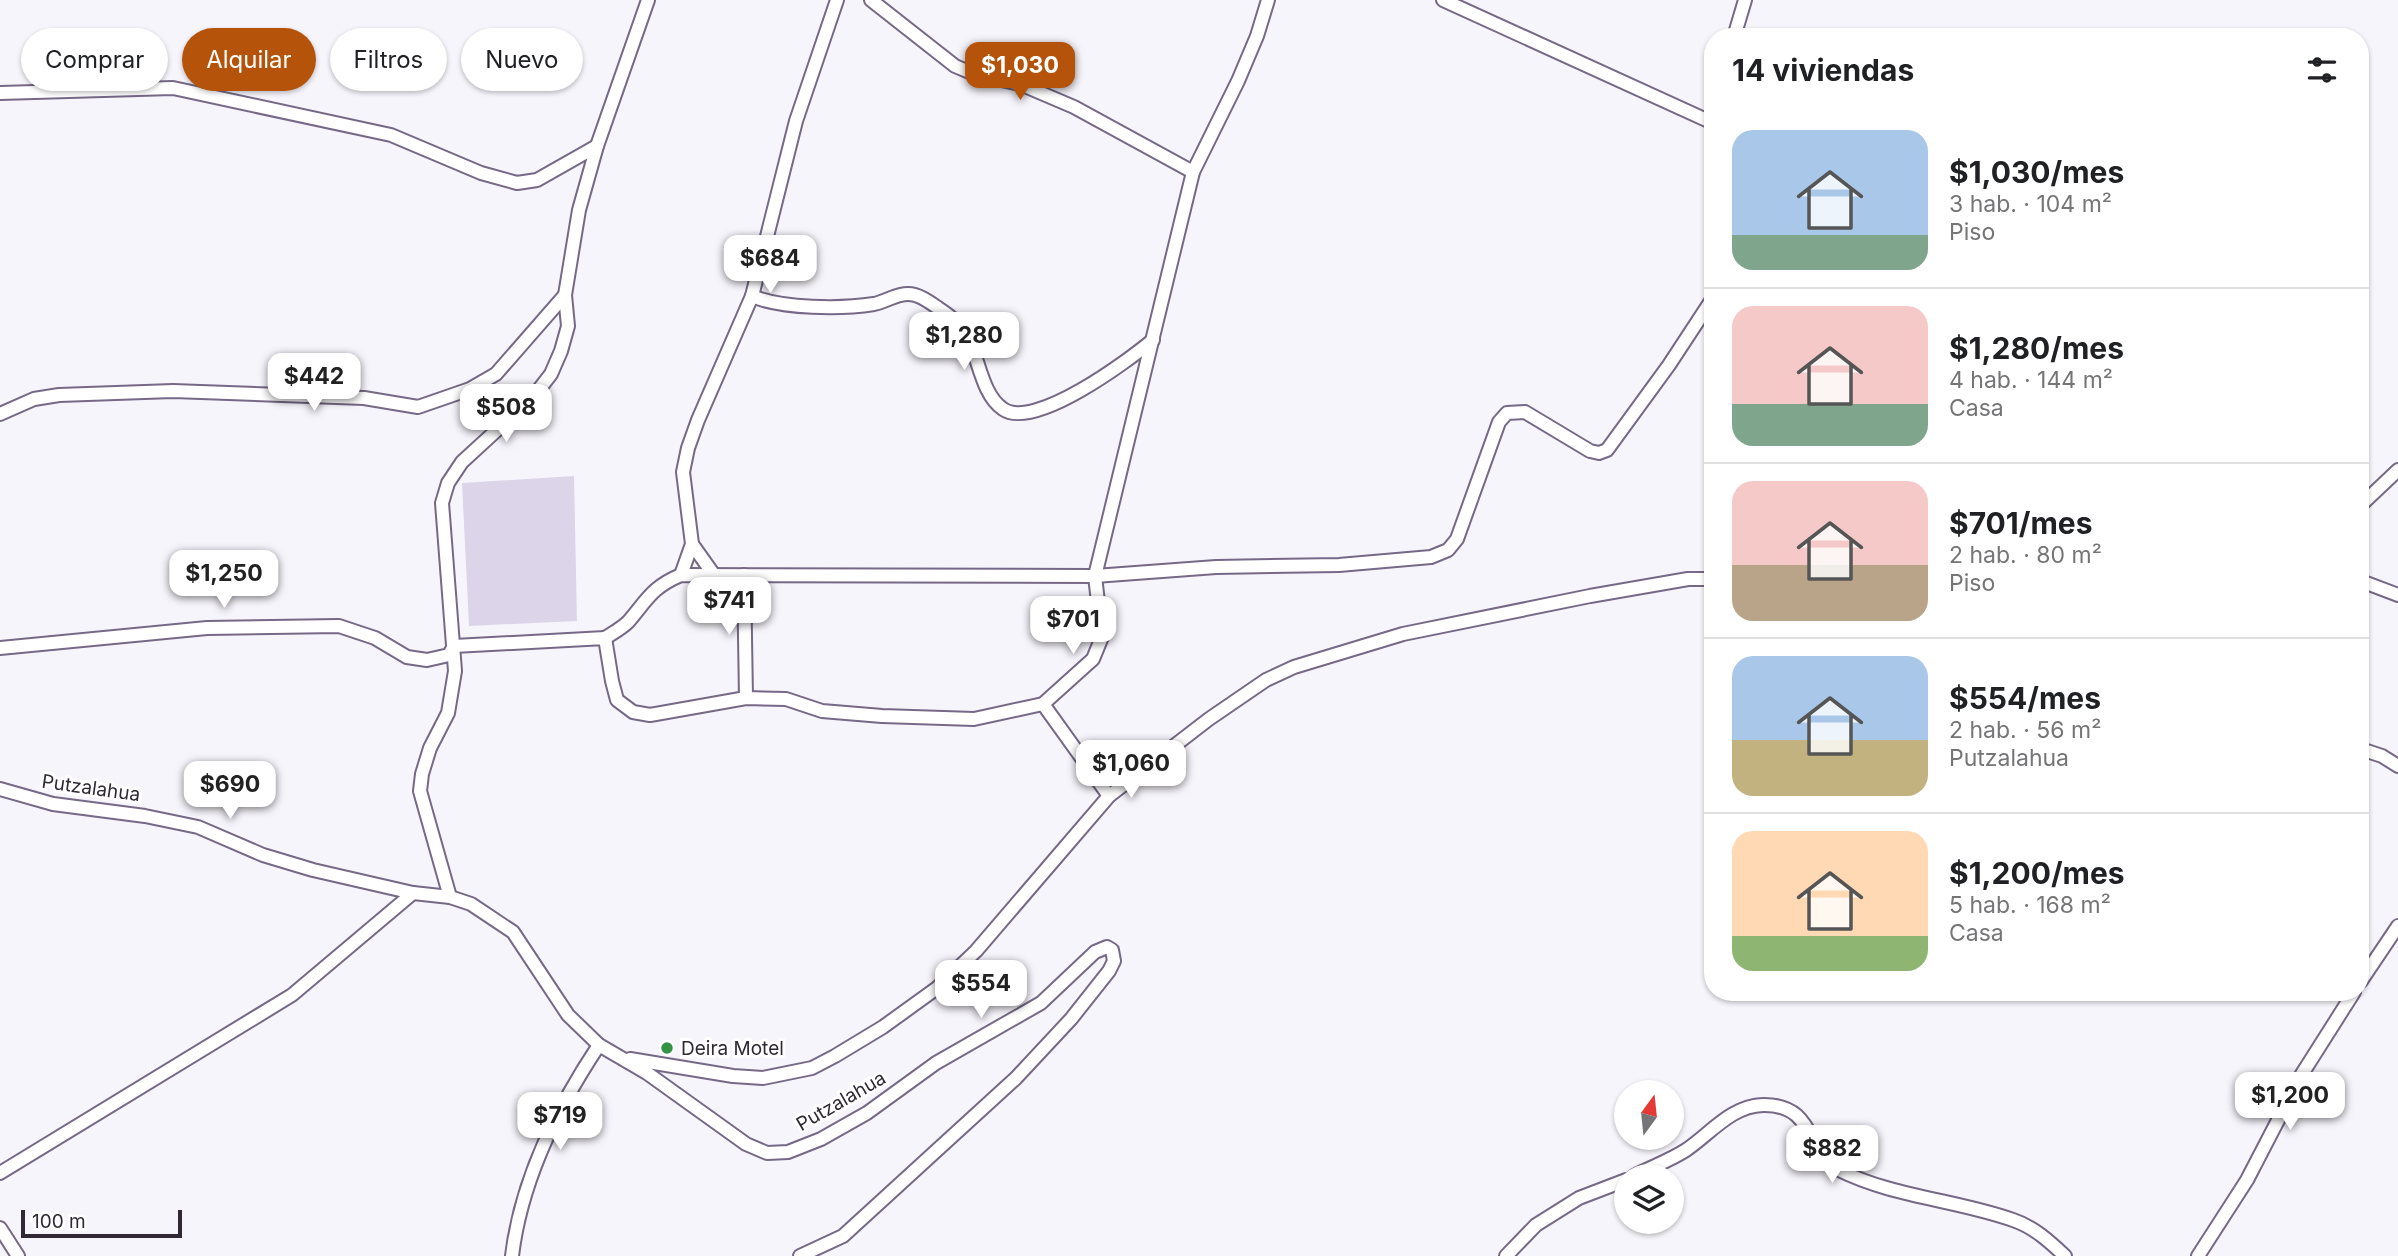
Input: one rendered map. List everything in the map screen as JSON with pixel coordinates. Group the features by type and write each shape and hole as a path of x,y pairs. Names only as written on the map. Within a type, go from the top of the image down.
{"street":[{"path":"450,897 420,791 430,748 449,713 455,671 442,503 448,483 462,462 534,396 551,374 568,326 565,295 579,210 597,146 648,0"},
{"path":"681,575 692,544 683,472 688,448 752,296 796,121 837,0"},
{"path":"871,0 956,66 974,74 1020,84 1074,107 1193,172"},
{"path":"606,638 617,700 633,712 650,715 746,698 786,698 822,711 974,719 1043,704 1093,659 1102,637 1095,576 1193,172 1238,81 1257,36 1268,0"},
{"path":"1443,0 1497,27 1704,115"},
{"path":"1737,28 1745,0"},
{"path":"0,93 75,89 184,90 391,135 481,173 517,183 537,180 597,146"},
{"path":"752,296 782,305 826,306 863,306 906,294 918,296 950,316 960,326 968,336 994,400 1004,410 1017,414 1049,406 1077,393 1121,365 1153,340"},
{"path":"0,414 34,399 59,395 173,391 364,398 418,407 470,389 496,374 565,295"},
{"path":"454,646 606,638 626,624 650,593 663,582 681,575 1095,576 1216,567 1339,565 1431,557 1448,550 1457,539 1499,422 1507,413 1525,412 1590,451 1599,453 1607,450 1670,365 1704,312"},
{"path":"2369,497 2398,470"},
{"path":"692,544 714,575"},
{"path":"744,575 746,698"},
{"path":"620,1057 748,1078 776,1077 812,1068 883,1027 937,988 976,951 1109,796 1209,719 1266,680 1294,667 1403,634 1590,596 1688,579 1704,579"},
{"path":"2369,583 2398,595"},
{"path":"0,648 207,628 257,626 339,626 375,638 407,657 427,660 449,655 454,646"},
{"path":"1043,704 1109,796"},
{"path":"2369,752 2398,766"},
{"name":"Putzalahua","path":"0,789 53,804 145,816 198,827 263,855 313,870 413,893 450,897 471,904 513,932 568,1015 599,1045 672,1090 746,1144 767,1153 788,1152 821,1139 867,1113 936,1063 1041,1003 1095,952 1107,947 1112,950 1114,961 1109,971 1071,1019 1016,1078 843,1236 800,1256"},
{"path":"0,1172 292,995 413,893"},
{"path":"2369,969 2398,926"},
{"path":"2199,1256 2247,1180 2301,1074 2348,1001"},
{"path":"512,1256 524,1196 549,1136 581,1072 599,1045"},
{"path":"1658,1164 1685,1151 1724,1119 1744,1108 1764,1105 1786,1108 1807,1125 1824,1156 1837,1169 1871,1182 2014,1220 2043,1235 2065,1256"},
{"path":"1506,1256 1536,1225 1579,1198 1614,1185"},
{"path":"0,1228 18,1256"}],"shaded area":[{"path":"574,476 577,621 469,626 462,483"}],"place":[{"name":"Deira Motel","path":"667,1048"}]}
